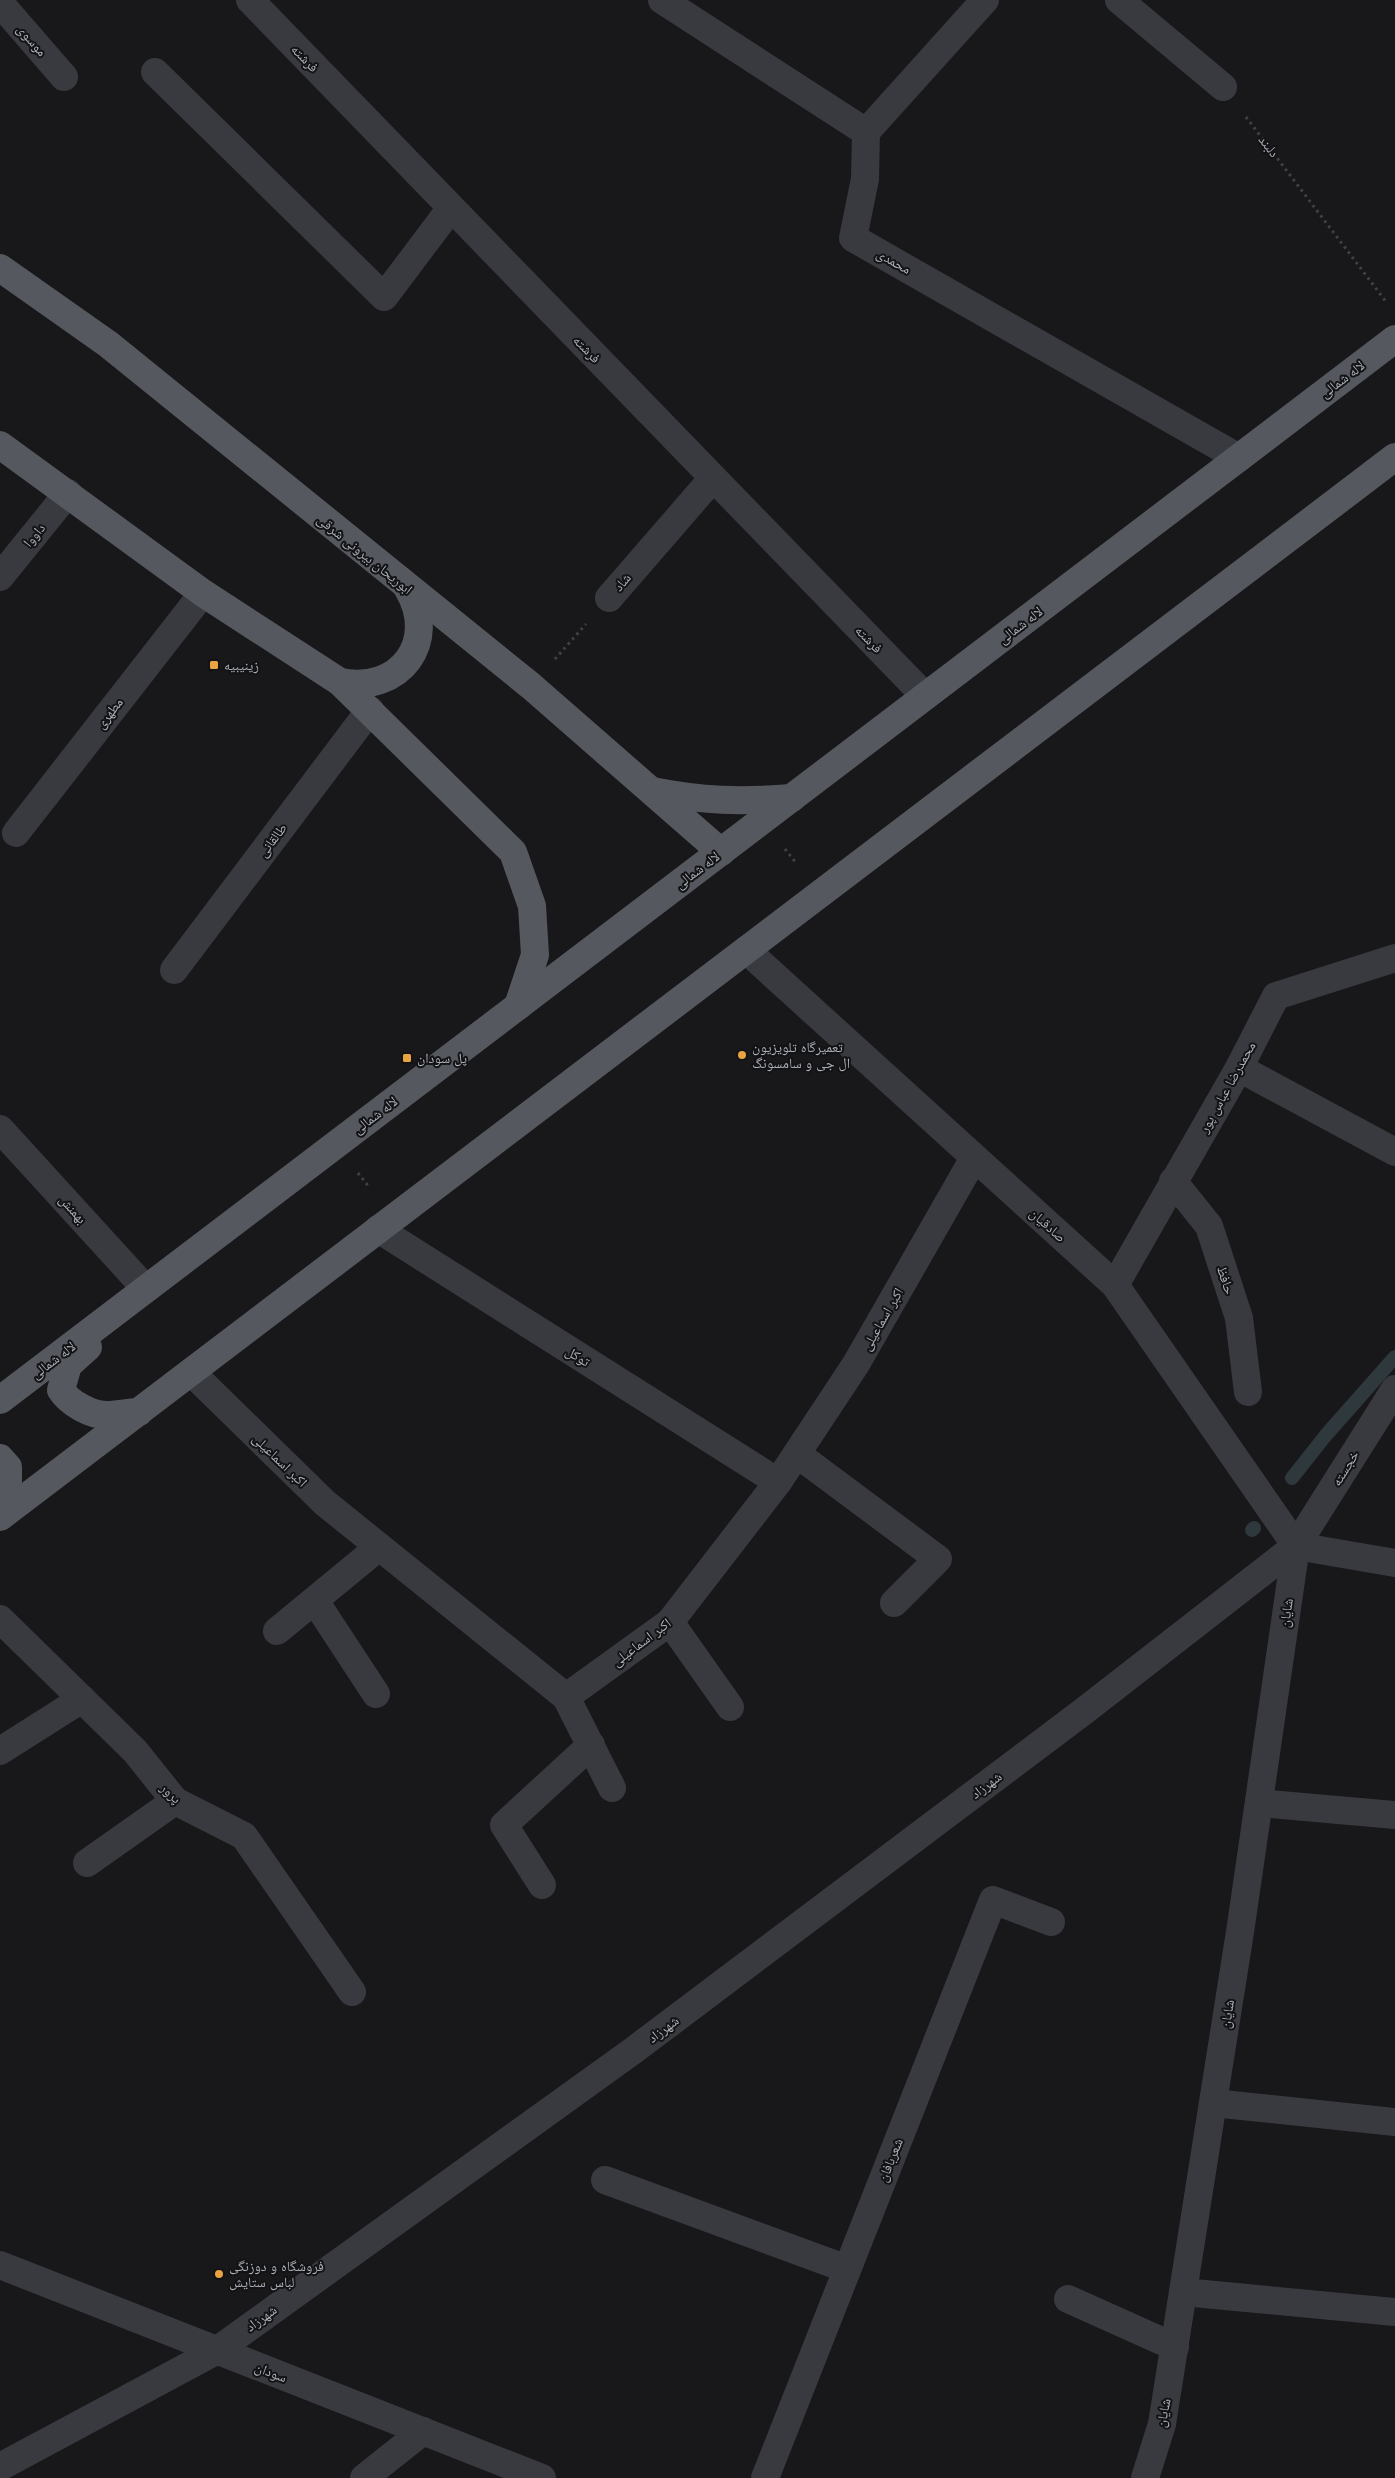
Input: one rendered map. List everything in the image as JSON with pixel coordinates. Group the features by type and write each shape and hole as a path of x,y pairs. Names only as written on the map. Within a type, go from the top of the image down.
{"main road":[{"name":"ابوریحان بیرونی شرقی","path":"0,268 108,344 408,589 531,686 721,852"},
{"name":"لاله شمالی","path":"0,1400 1395,339"},
{"path":"0,445 203,593 340,682 513,852 532,906 535,955 518,1006"},
{"path":"0,1517 1395,457"},
{"path":"340,682 357,685 374,683 390,677 403,667 413,653 419,637 420,621 417,604 408,589"},
{"path":"651,791 695,799 744,802 792,798"},
{"path":"137,1296 113,1325 68,1365 61,1390 65,1397 83,1408 104,1415 139,1412"},
{"path":"0,1458 8,1467 8,1482 0,1497"}],"street":[{"path":"662,0 866,132 985,0"},
{"path":"1119,0 1223,87"},
{"name":"موسوی","path":"0,3 64,77"},
{"name":"فرشته","path":"262,5 451,208 925,696"},
{"path":"155,72 384,298 451,208"},
{"name":"محمدی","path":"866,132 865,179 853,238 1239,458"},
{"name":"شاد","path":"609,598 713,478"},
{"name":"داووا","path":"0,577 68,493"},
{"name":"مطهری","path":"16,833 203,593"},
{"name":"طالقانی","path":"174,970 370,710"},
{"name":"صادقیان","path":"746,950 1115,1285 1296,1546"},
{"name":"محمدرضا عباس پور","path":"1115,1285 1239,1068 1276,996 1395,958"},
{"path":"1239,1068 1395,1152"},
{"name":"بهمنش","path":"0,1129 137,1296"},
{"name":"اکبر اسماعیلی","path":"191,1372 325,1503 566,1697 670,1622 778,1482 856,1364 974,1158"},
{"name":"حافظ","path":"1173,1181 1209,1226 1238,1318 1248,1392"},
{"name":"توکل","path":"386,1223 778,1482"},
{"name":"خجسته","path":"1296,1546 1395,1389"},
{"path":"797,1454 938,1559 894,1603"},
{"path":"1296,1546 1395,1563"},
{"name":"شایان","path":"1145,2478 1162,2424 1259,1803 1296,1546"},
{"name":"شهرزاد","path":"0,2467 216,2351 634,2050 1084,1711 1296,1546"},
{"path":"277,1631 379,1547"},
{"path":"315,1600 376,1694"},
{"name":"پرور","path":"0,1619 135,1751 175,1801 244,1836 352,1992"},
{"path":"670,1622 730,1707"},
{"path":"566,1697 612,1788"},
{"path":"0,1751 82,1699"},
{"path":"542,1884 504,1825 591,1745"},
{"path":"87,1863 175,1801"},
{"path":"1259,1803 1395,1815"},
{"name":"شعربافان","path":"765,2478 993,1900 1051,1922"},
{"path":"1213,2103 1395,2122"},
{"path":"606,2180 847,2269"},
{"name":"سودان","path":"0,2265 542,2478"},
{"path":"1183,2292 1395,2312"},
{"path":"1068,2299 1174,2346"},
{"path":"364,2478 422,2431"}],"path":[{"name":"دلبند","path":"1223,87 1389,306"},
{"name":"شاد","path":"531,686 609,598"},
{"path":"763,820 820,894"},
{"path":"335,1145 386,1223"}],"waterway":[{"path":"1292,1478 1326,1435 1395,1357"}],"place":[{"name":"زینیبیه","path":"214,665"},
{"name":"تعمیرگاه تلویزیون ال جی و سامسونگ","path":"742,1055"},
{"name":"پل سودان","path":"407,1058"},
{"name":"فروشگاه و دوزنگی لباس ستایش","path":"219,2274"}]}
